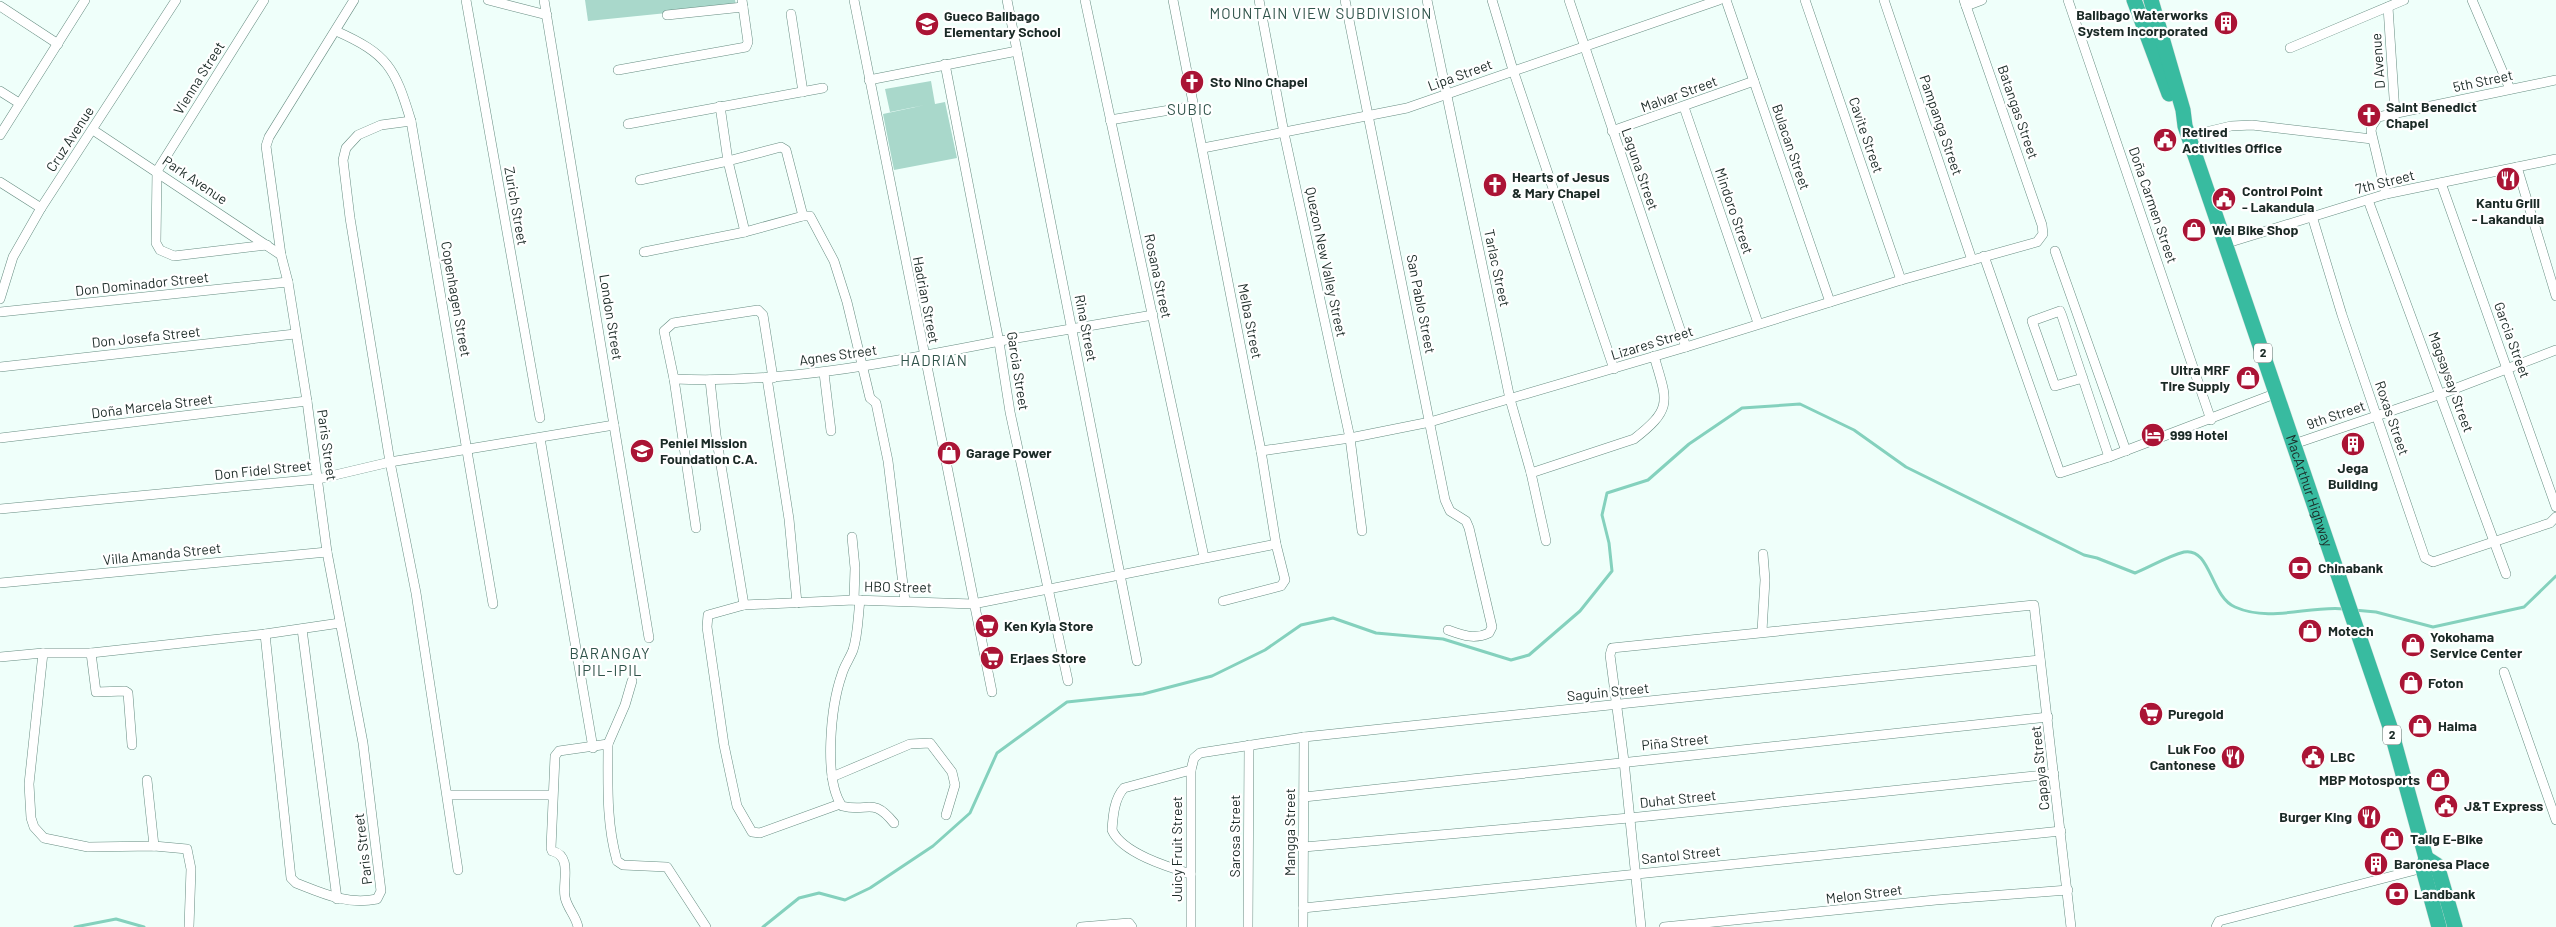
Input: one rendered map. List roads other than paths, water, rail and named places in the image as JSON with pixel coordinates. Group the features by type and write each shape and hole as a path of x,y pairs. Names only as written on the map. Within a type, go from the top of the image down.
{"highway":[{"name":"MacArthur Highway","path":"2134,0 2176,113 2187,131"},
{"name":"MacArthur Highway","path":"2151,0 2183,110 2187,131 2392,735 2429,864 2454,927"},
{"name":"MacArthur Highway","path":"2429,864 2439,927"}],"street":[{"path":"0,135 85,0"},
{"name":"Cruz Avenue","path":"0,299 13,257 41,208 176,0"},
{"name":"Vienna Street","path":"157,171 264,0"},
{"name":"Paris Street","path":"337,899 360,902 377,899 382,891 363,743 327,552 307,401 288,282 281,255 266,146 269,137 354,0"},
{"name":"Zurich Street","path":"466,0 540,418"},
{"path":"488,0 547,15"},
{"name":"London Street","path":"544,0 649,638"},
{"name":"Hadrian Street","path":"854,0 992,692"},
{"name":"Rina Street","path":"1007,0 1122,576 1137,661"},
{"name":"Rosana Street","path":"1085,0 1204,557"},
{"name":"Melba Street","path":"1173,0 1203,148 1276,544 1285,578 1284,584 1223,601"},
{"name":"Quezon New Valley Street","path":"1259,0 1284,133 1350,438 1362,531"},
{"name":"San Pablo Street","path":"1345,0 1445,500 1450,511 1466,521 1492,627 1489,634 1470,637 1448,630"},
{"name":"Tarlac Street","path":"1427,0 1510,400 1531,473 1546,541"},
{"path":"1492,0 1513,70 1614,368"},
{"name":"Laguna Street","path":"1569,0 1686,347"},
{"name":"Lipa Street","path":"1203,148 1369,117 1446,95 1513,70 1719,0"},
{"name":"Bulacan Street","path":"1726,0 1830,302"},
{"name":"Cavite Street","path":"1805,0 1901,280"},
{"name":"Pampanga Street","path":"1884,0 1972,260"},
{"path":"1965,3 1982,0"},
{"name":"Doña Carmen Street","path":"2068,0 2211,420"},
{"path":"2290,48 2404,0"},
{"path":"2472,0 2510,89"},
{"name":"Batangas Street","path":"1965,3 2042,225 2043,234"},
{"path":"618,70 746,47 748,42 743,4 667,15"},
{"path":"0,6 58,44"},
{"name":"D Avenue","path":"2388,7 2396,113"},
{"path":"791,14 803,92"},
{"name":"Copenhagen Street","path":"336,31 356,40 386,62 394,73 411,121 493,604"},
{"path":"869,80 1017,50"},
{"name":"Garcia Street","path":"945,64 999,342 1010,412 1068,681"},
{"name":"5th Street","path":"2372,139 2371,131 2374,121 2384,114 2556,80"},
{"name":"Malvar Street","path":"1612,131 1754,81"},
{"path":"628,124 823,88"},
{"path":"0,91 19,103"},
{"path":"720,106 728,161 745,232"},
{"path":"1110,120 1194,106"},
{"name":"Mindoro Street","path":"1684,107 1758,323"},
{"path":"411,121 381,125 358,135 346,148 343,160 350,218 390,462 416,593 458,870"},
{"path":"2187,131 2252,125 2372,139 2386,194"},
{"name":"Park Avenue","path":"93,130 281,255"},
{"path":"640,180 784,148 802,216"},
{"name":"7th Street","path":"2224,244 2386,194 2556,158"},
{"path":"2517,167 2556,296"},
{"path":"157,171 156,243 160,250 174,256 267,245"},
{"path":"0,182 41,208"},
{"name":"Garcia Street","path":"2441,183 2556,507"},
{"name":"Magsaysay Street","path":"2368,200 2506,574"},
{"path":"644,252 745,232 802,216 810,216 834,261 848,302 870,398 876,403 888,461 905,601"},
{"name":"Roxas Street","path":"2312,216 2342,314 2428,562 2494,542"},
{"name":"Lizares Street","path":"1260,451 1350,438 1430,422 1510,400 1901,280 2033,244 2043,234"},
{"path":"2055,251 2126,451"},
{"path":"1984,256 2060,473 2211,420 2277,393"},
{"name":"Don Dominador Street","path":"0,312 288,282"},
{"path":"696,528 674,378 664,331 668,325 673,323 758,310 763,315 789,519 797,603"},
{"path":"2082,378 2055,386 2032,321 2060,311 2109,457"},
{"name":"Agnes Street","path":"674,378 710,380 770,378 824,373 924,357 1072,328 1152,315"},
{"name":"Don Josefa Street","path":"0,367 295,334"},
{"name":"9th Street","path":"2294,444 2441,394 2556,350"},
{"path":"1531,473 1634,439 1647,429 1659,417 1666,397 1654,356"},
{"path":"824,373 831,431"},
{"path":"710,380 716,435 744,605"},
{"name":"Doña Marcela Street","path":"0,438 307,401"},
{"name":"Don Fidel Street","path":"0,509 318,479 390,462 614,425"},
{"path":"540,438 593,748"},
{"path":"2494,542 2550,523 2556,517"},
{"path":"852,537 857,600 854,649 842,674 834,709 832,777 840,804 845,807 876,807 883,809 894,823"},
{"name":"HBO Street","path":"840,804 756,834 750,829 737,806 724,745 708,615 744,605 857,600 973,604 1276,544"},
{"name":"Villa Amanda Street","path":"0,583 327,552"},
{"path":"1641,927 1624,761 1610,655 1612,648 1762,631 1765,580 1763,554"},
{"name":"Capaya Street","path":"1762,631 2034,605 2071,927"},
{"path":"0,657 43,653 92,653 265,634 340,623"},
{"path":"265,634 291,878 296,883 337,899 302,629"},
{"path":"43,653 29,784 30,818 34,827 44,838 88,847 154,846 187,849 191,869 189,927"},
{"path":"92,653 96,692 125,691 128,693 132,745"},
{"name":"Saguin Street","path":"1191,770 1194,758 1200,753 1304,737 2040,660"},
{"path":"2504,672 2556,820"},
{"path":"632,681 625,704 608,744 607,795 612,841 617,862 623,865 668,867 706,927"},
{"name":"Piña Street","path":"1304,796 2048,717"},
{"name":"Mangga Street","path":"1303,927 1304,737"},
{"path":"578,927 565,898 565,864 560,854 551,850 552,795 556,753 608,744"},
{"path":"832,777 910,744 930,744 952,772 955,785 946,815"},
{"name":"Sarosa Street","path":"1248,745 1248,927"},
{"path":"1191,770 1124,788 1120,792 1114,811 1112,830 1122,844 1159,864 1191,874"},
{"name":"Juicy Fruit Street","path":"1191,770 1191,927"},
{"name":"Duhat Street","path":"1304,847 1629,818 2054,774"},
{"path":"148,780 154,846"},
{"path":"448,795 552,795"},
{"name":"Santol Street","path":"1303,908 2061,831"},
{"path":"2216,927 2219,921 2429,864"},
{"name":"Melon Street","path":"1664,927 1936,900 2068,890"},
{"path":"1081,927 1129,923 1132,927"}],"waterway":[{"path":"763,927 799,898 819,893 845,900 870,888 933,846 970,813 997,753 1067,702 1143,694 1212,676 1265,650 1301,625 1333,618 1376,633 1443,639 1511,660 1529,655 1580,611 1612,571 1609,543 1602,515 1607,493 1648,480 1689,444 1742,408 1800,404 1854,430 1906,467 2084,555 2135,573 2178,554 2193,552 2205,564 2220,593 2227,601 2235,607 2249,612 2276,614 2331,608 2345,609"},
{"path":"2354,610 2376,612 2433,627 2524,607 2556,576"},
{"path":"75,927 116,919 144,927"}],"place":[{"name":"Balibago Waterworks System Incorporated","path":"2226,23"},
{"name":"Gueco Balibago Elementary School","path":"927,24"},
{"name":"Sto Nino Chapel","path":"1192,82"},
{"name":"Saint Benedict Chapel","path":"2369,115"},
{"name":"Retired Activities Office","path":"2165,140"},
{"name":"Kantu Grill - Lakandula","path":"2508,179"},
{"name":"Hearts of Jesus & Mary Chapel","path":"1495,185"},
{"name":"Control Point - Lakandula","path":"2224,199"},
{"name":"Wel Bike Shop","path":"2194,230"},
{"name":"Ultra MRF Tire Supply","path":"2248,378"},
{"name":"999 Hotel","path":"2153,435"},
{"name":"Jega Building","path":"2353,444"},
{"name":"Peniel Mission Foundation C.A.","path":"642,451"},
{"name":"Garage Power","path":"949,453"},
{"name":"Chinabank","path":"2300,568"},
{"name":"Ken Kyla Store","path":"987,626"},
{"name":"Motech","path":"2310,631"},
{"name":"Yokohama Service Center","path":"2413,645"},
{"name":"Erjaes Store","path":"992,658"},
{"name":"Foton","path":"2411,683"},
{"name":"Puregold","path":"2151,714"},
{"name":"Haima","path":"2420,726"},
{"name":"Luk Foo Cantonese","path":"2233,757"},
{"name":"LBC","path":"2313,757"},
{"name":"MBP Motosports","path":"2438,780"},
{"name":"J&T Express","path":"2446,806"},
{"name":"Burger King","path":"2369,817"},
{"name":"Tailg E-Bike","path":"2392,839"},
{"name":"Baronesa Place","path":"2376,864"},
{"name":"Landbank","path":"2397,894"}],"district":[{"name":"MOUNTAIN VIEW SUBDIVISION","path":"1321,14"},
{"name":"SUBIC","path":"1190,110"},
{"name":"HADRIAN","path":"934,361"},
{"name":"BARANGAY IPIL-IPIL","path":"610,662"}]}
